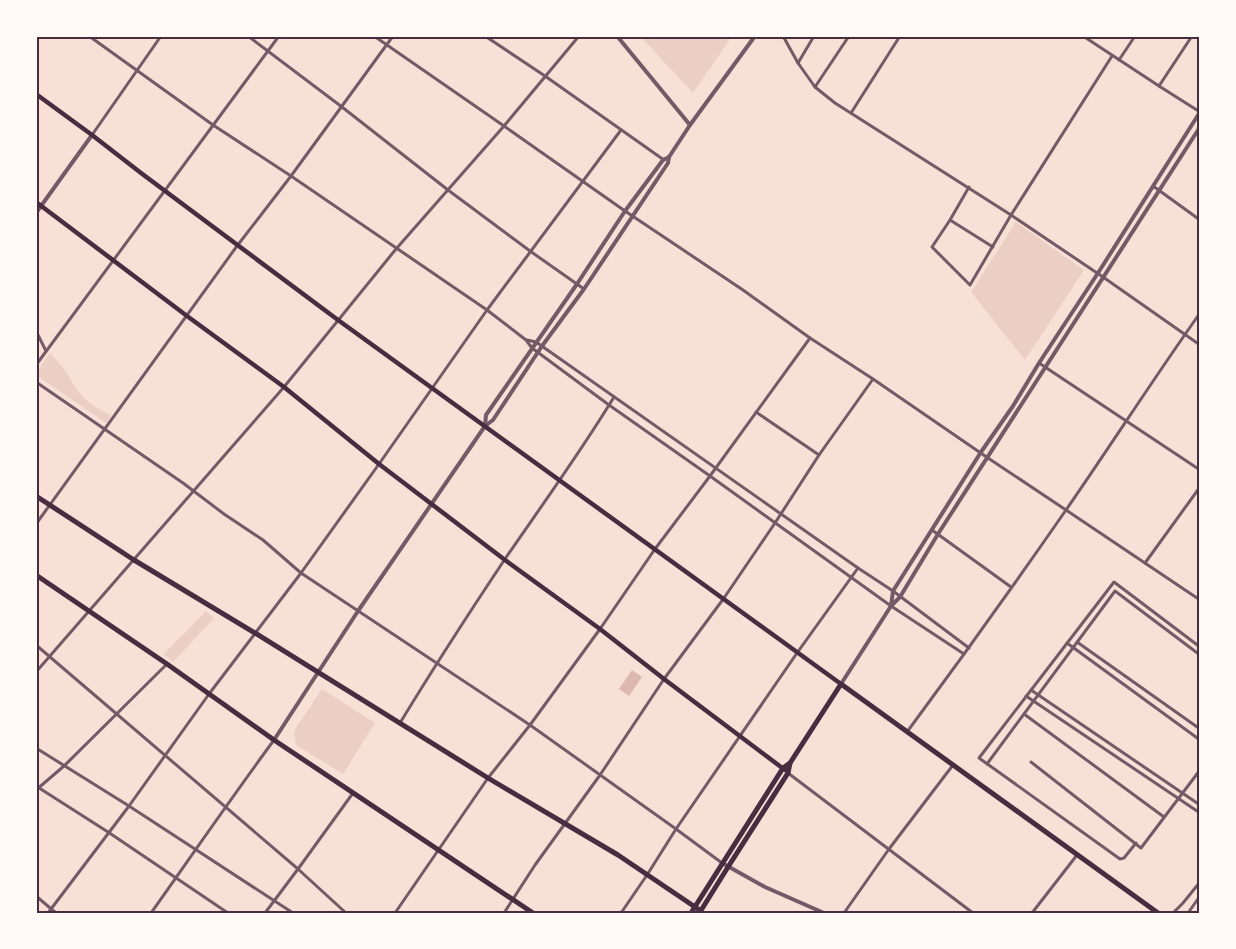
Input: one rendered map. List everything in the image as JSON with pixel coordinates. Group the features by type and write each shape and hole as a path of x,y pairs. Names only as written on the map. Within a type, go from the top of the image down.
{"main road":[{"path":"36,94 338,320 1158,913"},
{"path":"36,202 113,262 284,387 379,464 505,560 600,629 788,773"},
{"path":"36,496 134,560 488,778 618,855 700,912 788,773 790,763 841,684"},
{"path":"36,575 274,740 532,913"},
{"path":"691,913 783,768 790,763"}],"street":[{"path":"89,36 213,126 487,310 526,340 532,348 609,405 891,606 964,654"},
{"path":"36,213 161,36"},
{"path":"248,36 448,190 584,289"},
{"path":"36,365 279,36"},
{"path":"374,36 810,338 873,378 988,458 1200,600"},
{"path":"36,524 238,245 393,36"},
{"path":"485,36 668,163"},
{"path":"36,672 284,387 396,250 504,126 578,36"},
{"path":"617,36 690,125"},
{"path":"151,913 274,740 358,611 485,426 493,420 542,346 584,289 668,163 690,125 755,36"},
{"path":"783,36 798,63 815,87 835,103 969,187 1098,273 1200,345"},
{"path":"798,63 814,36"},
{"path":"815,87 849,36"},
{"path":"851,113 900,36"},
{"path":"891,606 893,591 1200,112 1083,36"},
{"path":"1119,60 1135,36"},
{"path":"1159,86 1192,36"},
{"path":"969,187 932,247 970,285 1011,215 1112,56"},
{"path":"841,684 891,606 900,597 938,534 1200,126 1193,122"},
{"path":"48,913 166,756 209,694 301,573 487,310 621,130"},
{"path":"485,426 486,415 625,211 663,160 670,157"},
{"path":"1152,186 1200,220"},
{"path":"950,220 993,247"},
{"path":"907,732 1066,510 1200,313"},
{"path":"36,331 46,351"},
{"path":"395,913 488,778 530,725 655,549 810,338"},
{"path":"526,340 536,342 542,346 893,591 969,648"},
{"path":"1039,363 1200,470"},
{"path":"504,913 535,865 600,775 664,679 724,598 873,378"},
{"path":"36,382 263,540 301,573 530,725 722,863 765,887 824,913"},
{"path":"400,723 436,664 560,481 614,397"},
{"path":"756,412 820,455"},
{"path":"1145,563 1200,487"},
{"path":"932,530 1011,587"},
{"path":"621,913 676,829 858,568"},
{"path":"1136,843 1124,858 1120,859 979,758 1114,582 1200,647"},
{"path":"987,764 1115,591 1200,656"},
{"path":"1077,642 1200,729"},
{"path":"1067,643 1200,740"},
{"path":"36,645 298,869 346,913"},
{"path":"167,664 64,766 37,788 108,832 228,913"},
{"path":"1031,690 1200,805"},
{"path":"1026,696 1200,813"},
{"path":"1024,714 1164,818"},
{"path":"36,748 197,849 293,913"},
{"path":"1031,762 1141,848 1200,770"},
{"path":"844,913 889,849 954,765"},
{"path":"788,773 973,913"},
{"path":"265,913 353,793"},
{"path":"1032,913 1078,855"},
{"path":"1173,913 1200,882"},
{"path":"36,896 56,913"},
{"path":"1188,913 1200,896"}],"shaded area":[{"path":"640,36 732,36 693,93"},
{"path":"1016,222 1084,270 1025,360 971,292"},
{"path":"50,353 64,369 79,393 91,404 111,416 106,423 36,375"},
{"path":"206,611 214,618 173,662 164,654"},
{"path":"632,670 642,677 629,696 619,689"},
{"path":"322,689 375,723 343,774 296,745 294,731"}]}
